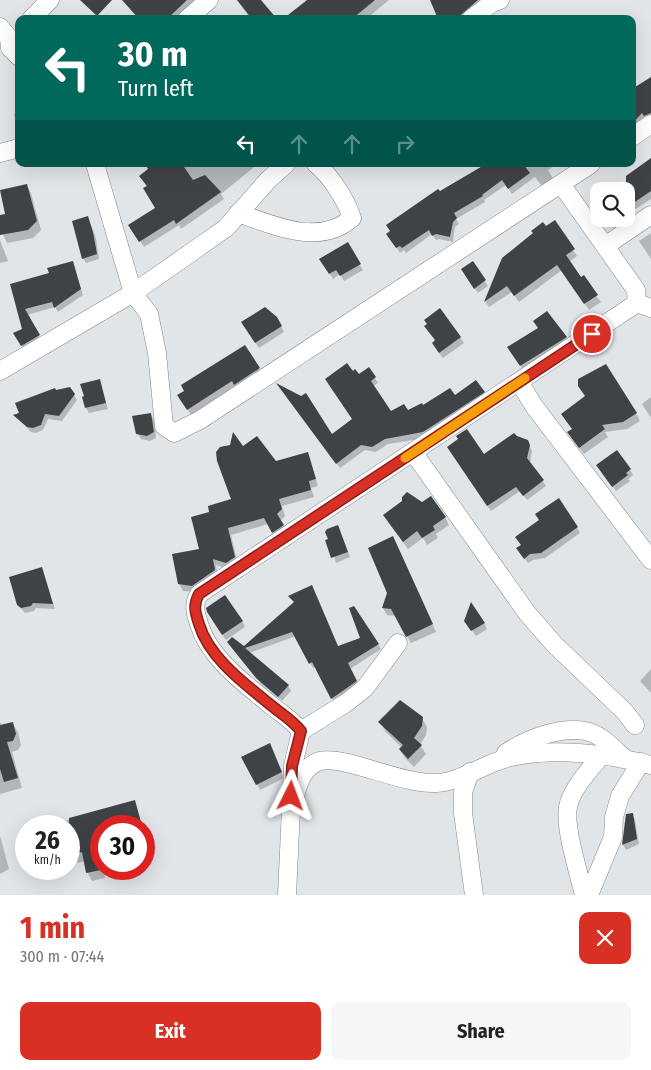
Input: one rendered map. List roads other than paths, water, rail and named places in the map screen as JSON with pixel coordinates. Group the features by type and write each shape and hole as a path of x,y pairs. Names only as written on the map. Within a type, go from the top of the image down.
{"street":[{"path":"36,15 50,0"},
{"path":"192,15 209,0"},
{"path":"477,15 496,1"},
{"path":"9,31 10,48 15,52"},
{"path":"636,134 651,124"},
{"path":"0,153 15,149"},
{"path":"96,167 133,294 149,314 157,353 164,426 174,433 200,420 586,167"},
{"path":"0,372 133,294 226,228 268,180 283,167"},
{"path":"238,213 295,233 338,227 345,224 352,218 349,210 330,180 319,167"},
{"path":"301,731 293,720 273,707 232,672 203,639 195,609 195,601 199,594 519,382 644,306 636,290 561,184"},
{"path":"605,246 651,215"},
{"path":"519,382 534,406 651,560"},
{"path":"414,452 527,613 554,644 625,712 635,725"},
{"path":"286,895 292,766 301,731 346,704 365,688 398,643"},
{"path":"487,765 516,746 564,731 586,731 605,740 624,758"},
{"path":"290,820 298,785 306,771 321,761 331,761 399,779 435,783 511,757 546,752 602,755 646,763 620,796 614,817 613,837 589,895"},
{"path":"296,754 306,771"},
{"path":"584,895 570,832 568,806 581,780 602,755"},
{"path":"470,772 463,792 463,813 474,895"}]}
